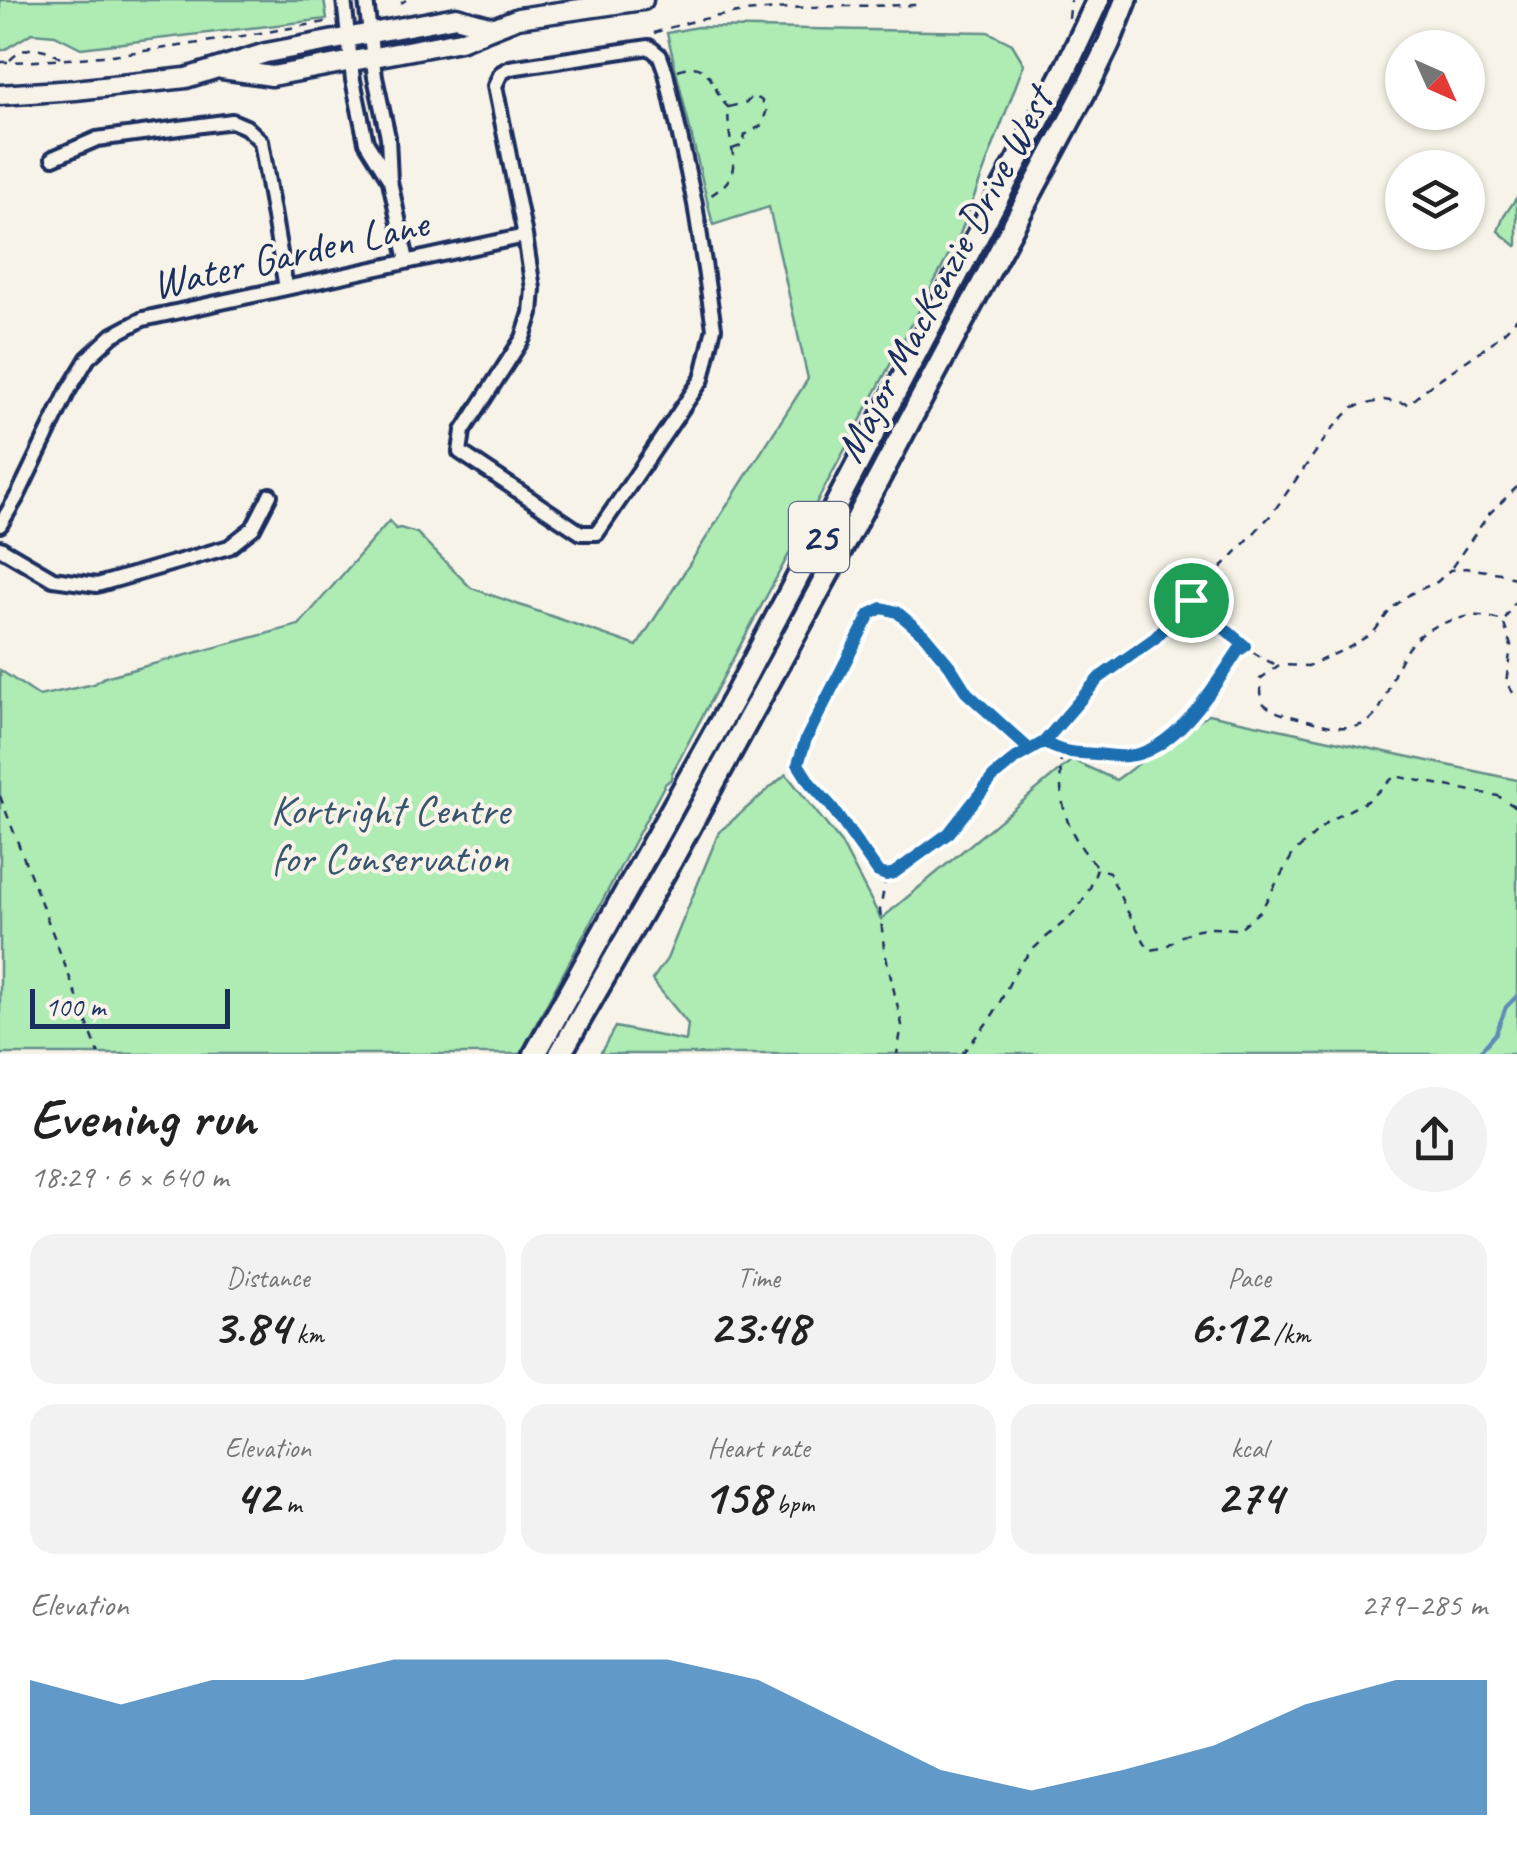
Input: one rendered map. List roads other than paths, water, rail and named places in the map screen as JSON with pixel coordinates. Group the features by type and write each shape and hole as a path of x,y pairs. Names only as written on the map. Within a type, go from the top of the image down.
{"main road":[{"path":"217,68 272,76 460,41 518,18 643,0"},
{"name":"Major MacKenzie Drive West","path":"535,1054 734,698 1055,89 1098,0"},
{"name":"Major MacKenzie Drive West","path":"560,1054 848,537 1109,44 1126,0"},
{"path":"0,95 186,78 266,53 456,17 492,27"}],"street":[{"path":"344,0 366,142 390,181"},
{"path":"366,0 388,137 390,181 407,260"},
{"path":"650,47 660,56 666,73 694,204 714,328 702,379 597,533 582,533 460,452 464,431 527,326 533,289 525,236 495,86 501,73 510,68 650,47"},
{"path":"53,158 97,138 232,121 246,127 261,141 286,288"},
{"name":"Water Garden Lane","path":"0,525 88,358 114,335 142,319 525,236"},
{"path":"0,548 54,578 97,585 229,547 253,528 270,495"}],"waterway":[{"path":"1478,1054 1496,1033 1506,1007 1517,996"}],"park label":[{"name":"Kortright Centre for Conservation","path":"390,834"}]}
